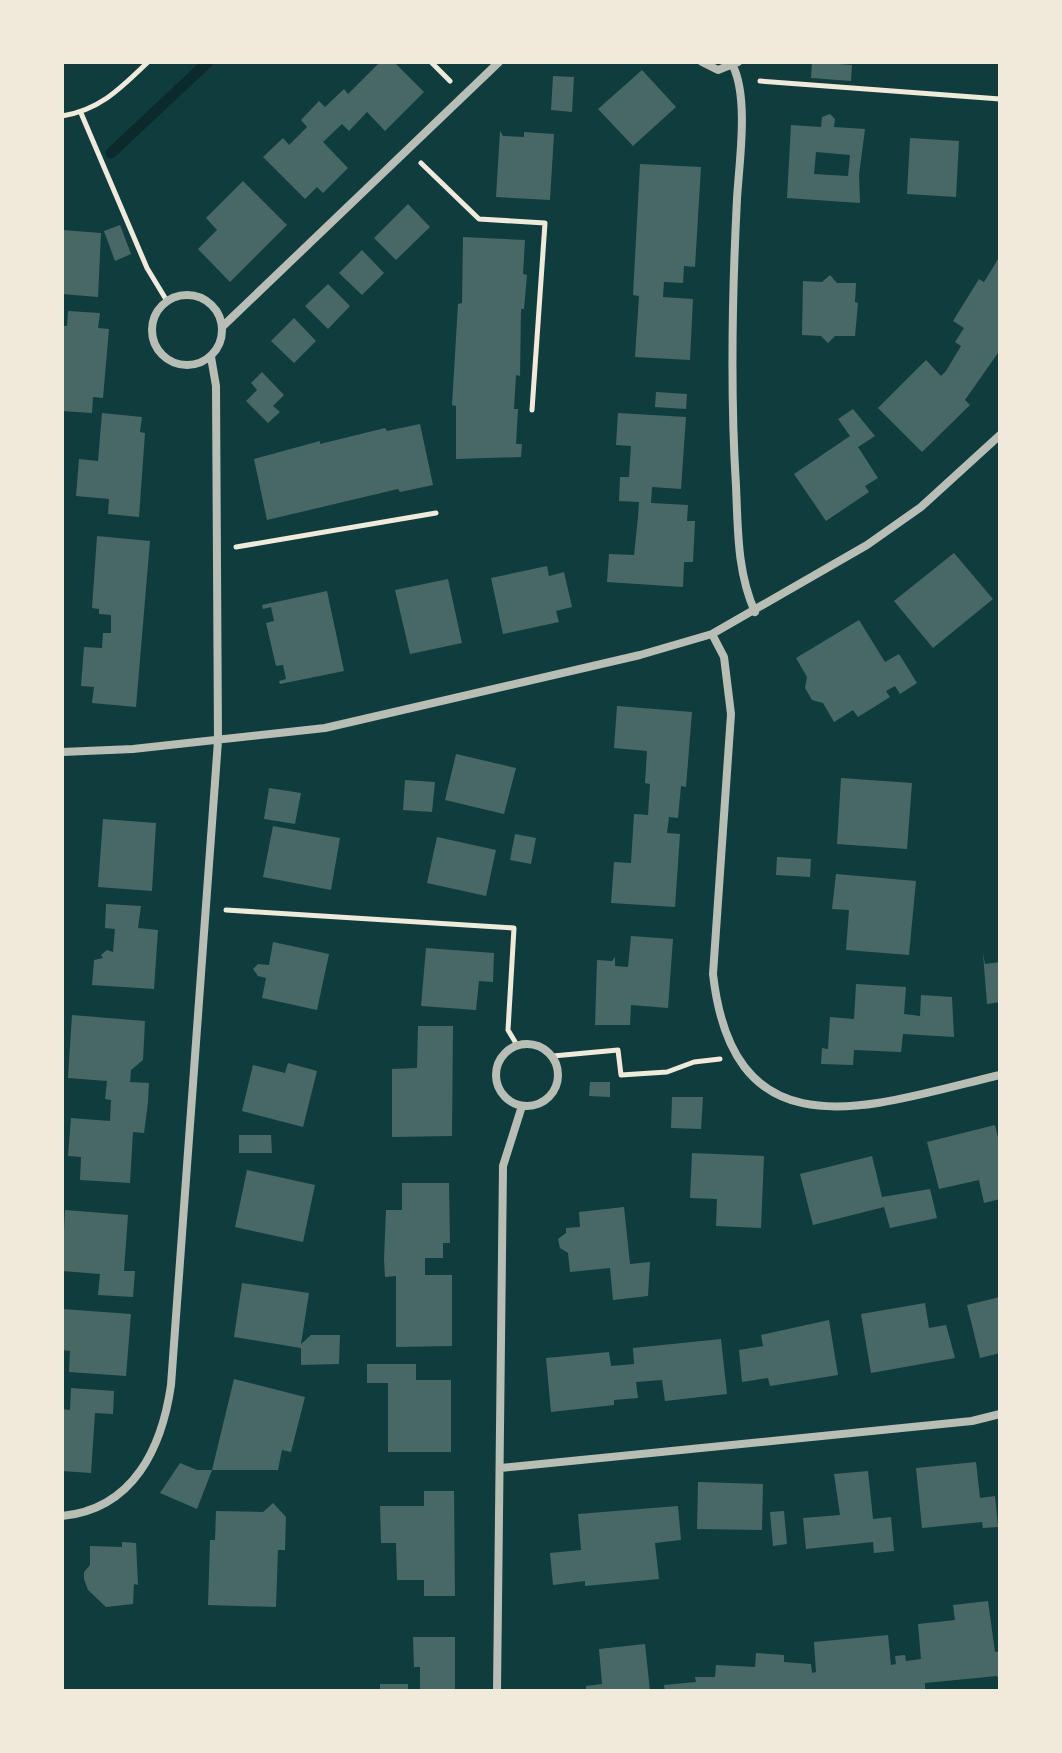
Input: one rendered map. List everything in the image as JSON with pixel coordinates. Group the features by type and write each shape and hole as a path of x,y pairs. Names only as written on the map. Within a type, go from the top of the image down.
{"street":[{"path":"222,327 499,62"},
{"path":"702,62 718,70 735,64 740,80 730,329 731,405 740,556 744,587 755,612"},
{"path":"190,295 213,305 222,327 222,338 211,357 190,366 179,365 159,353 151,331 158,309 167,301 190,295"},
{"path":"62,1516 93,1507 115,1496 154,1454 166,1424 218,741 216,386 211,357"},
{"path":"62,752 218,741 325,728 640,655 712,634 867,545 921,507 1000,435"},
{"path":"712,634 724,657 731,714 713,974 717,1013 734,1050 756,1079 781,1095 803,1106 833,1109 864,1108 1000,1075"},
{"path":"517,1045 537,1045 553,1056 558,1066 557,1087 542,1103 522,1106 504,1096 496,1077 501,1057 517,1045"},
{"path":"497,1691 503,1166 522,1106"},
{"path":"501,1468 972,1421 1000,1414"}],"path":[{"path":"62,116 81,113 111,98 148,62"},
{"path":"740,80 1000,99"},
{"path":"81,113 147,268 167,301"},
{"path":"409,151 479,219 545,223 532,410"},
{"path":"218,550 436,513"},
{"path":"205,909 514,928 508,1030 517,1045"},
{"path":"553,1056 618,1050 621,1075 667,1072 694,1062 715,1062"}],"building":[{"path":"380,62 394,62 424,92 385,131 367,112 349,131 342,124 323,142 348,168 323,193 317,187 305,199 263,157 283,138 289,145 307,127 301,120 319,101 325,107 344,89 348,94"},
{"path":"812,62 852,65 851,81 811,78"},
{"path":"642,70 676,107 633,146 598,109"},
{"path":"553,76 574,77 572,112 551,110"},
{"path":"830,114 835,119 834,127 865,129 859,175 860,203 787,198 791,125 821,127 822,117","holes":["816,152 850,155 848,176 814,174"]},
{"path":"500,131 503,136 524,137 524,132 554,134 550,200 496,197"},
{"path":"910,138 959,141 956,197 907,194"},
{"path":"640,164 701,167 695,267 684,266 683,283 664,282 663,297 693,299 690,360 635,357 639,296 633,295"},
{"path":"243,181 287,225 230,282 198,249 217,230 206,218"},
{"path":"408,204 430,227 396,260 374,238"},
{"path":"120,225 131,254 115,261 104,231"},
{"path":"62,230 101,233 98,297 62,294"},
{"path":"463,237 525,240 523,274 527,275 524,309 521,309 520,376 516,375 514,409 518,409 516,444 522,444 521,457 456,459 456,406 452,405 458,304 462,303"},
{"path":"362,250 384,273 362,295 339,273"},
{"path":"1000,256 1000,350 965,400 970,405 922,452 878,408 926,360 941,376 946,371 961,346 955,342 964,328 953,321 979,279 984,282"},
{"path":"830,275 837,283 856,283 855,302 858,303 855,336 835,336 828,343 821,336 802,335 803,281 822,282"},
{"path":"328,284 350,306 328,329 305,306"},
{"path":"68,311 100,313 98,328 109,329 103,398 93,397 92,413 62,411 62,326 67,326"},
{"path":"294,318 316,341 294,363 271,341"},
{"path":"262,372 284,395 273,406 280,412 268,423 246,401 257,390 251,383"},
{"path":"656,392 687,394 686,409 655,407"},
{"path":"853,409 875,436 858,447 878,478 865,486 869,492 826,521 794,474 850,436 838,419"},
{"path":"102,413 142,417 140,432 145,433 139,517 108,514 109,499 76,496 79,459 98,461"},
{"path":"618,413 686,417 681,489 652,487 651,503 688,505 687,521 695,521 693,562 684,562 683,587 607,582 609,554 634,555 639,502 619,501 620,477 629,477 631,446 616,445"},
{"path":"420,424 433,485 400,492 398,489 267,520 254,459 320,441 320,444 385,428 387,431"},
{"path":"97,536 150,541 136,707 92,703 94,687 81,686 84,647 102,648 103,633 111,633 111,615 99,614 99,609 92,608"},
{"path":"954,553 993,599 933,648 894,601"},
{"path":"547,566 549,576 564,572 572,607 556,611 559,622 503,634 491,578"},
{"path":"448,579 462,643 410,654 395,590"},
{"path":"327,591 344,671 280,684 279,681 286,679 283,665 276,666 266,623 274,621 271,607 263,609 262,605"},
{"path":"859,620 885,662 899,654 917,683 900,694 895,686 886,691 890,697 858,717 853,710 834,722 823,703 812,700 805,688 807,677 796,658"},
{"path":"617,706 692,712 686,787 681,786 678,818 669,817 667,833 680,834 675,907 611,903 614,862 631,863 634,814 648,815 650,784 645,783 647,751 614,748"},
{"path":"456,754 516,768 504,814 445,800"},
{"path":"841,778 912,783 907,849 837,844"},
{"path":"405,780 435,782 432,812 403,810"},
{"path":"269,788 301,793 295,824 264,819"},
{"path":"103,819 156,823 152,891 98,887"},
{"path":"273,826 340,838 331,890 263,877"},
{"path":"515,834 536,838 531,864 510,860"},
{"path":"437,837 496,850 486,896 427,883"},
{"path":"777,857 811,859 810,877 776,875"},
{"path":"836,874 916,881 909,955 846,950 849,910 832,909"},
{"path":"106,904 141,906 138,928 158,930 154,989 92,985 94,960 103,958 101,955 107,950 113,952 115,929 105,928"},
{"path":"631,936 673,939 668,1008 631,1005 630,1025 595,1025 597,960 612,961 615,957 615,966 628,967"},
{"path":"273,942 329,954 317,1010 262,998 266,978 258,976 253,969 258,964 269,965"},
{"path":"426,948 494,953 493,982 479,981 476,1010 421,1006"},
{"path":"983,953 985,964 1000,962 1000,1002 987,1004"},
{"path":"856,984 906,987 904,1014 920,1016 921,995 952,997 954,1037 903,1034 901,1052 854,1050 853,1065 821,1064 822,1048 828,1049 830,1017 854,1019"},
{"path":"72,1015 145,1021 143,1060 131,1070 130,1082 149,1083 148,1102 144,1133 133,1132 130,1183 80,1180 81,1157 68,1156 71,1118 110,1121 111,1100 105,1099 107,1081 68,1078"},
{"path":"418,1026 453,1026 452,1136 392,1137 392,1069 417,1068"},
{"path":"288,1063 317,1071 303,1127 242,1111 253,1065 285,1073"},
{"path":"590,1082 610,1082 610,1097 589,1096"},
{"path":"672,1097 703,1097 701,1129 671,1128"},
{"path":"995,1125 1000,1146 1000,1199 984,1203 979,1180 939,1189 927,1142"},
{"path":"239,1135 271,1135 272,1153 239,1153"},
{"path":"692,1153 764,1156 761,1228 716,1226 717,1199 690,1198"},
{"path":"872,1156 882,1197 930,1189 937,1218 890,1228 884,1207 813,1225 800,1174"},
{"path":"247,1170 315,1185 303,1242 235,1227"},
{"path":"402,1183 449,1183 450,1243 443,1243 443,1258 425,1258 425,1275 452,1275 452,1346 396,1347 396,1276 385,1277 384,1259 386,1210 402,1210"},
{"path":"624,1207 630,1264 650,1262 648,1296 613,1300 610,1268 570,1272 568,1253 560,1248 558,1239 566,1233 566,1228 580,1227 579,1212"},
{"path":"65,1210 128,1215 124,1271 135,1271 133,1297 98,1295 100,1274 62,1271"},
{"path":"242,1283 309,1293 301,1344 311,1335 340,1335 339,1364 301,1365 301,1348 234,1337"},
{"path":"1000,1297 1000,1353 980,1358 967,1305"},
{"path":"925,1303 929,1328 946,1325 955,1358 871,1373 861,1314"},
{"path":"62,1309 131,1314 126,1376 69,1372 70,1351 62,1350"},
{"path":"829,1320 838,1375 770,1386 768,1378 742,1382 739,1350 763,1346 761,1335"},
{"path":"721,1339 727,1394 665,1401 662,1380 636,1382 638,1398 614,1400 614,1405 551,1412 546,1358 609,1352 611,1366 634,1364 633,1348"},
{"path":"367,1364 416,1364 416,1380 451,1380 451,1452 388,1452 388,1383 367,1383"},
{"path":"234,1379 305,1397 291,1452 282,1450 278,1470 212,1470"},
{"path":"71,1388 114,1391 113,1414 95,1413 91,1473 62,1471 62,1409 70,1410"},
{"path":"976,1462 980,1498 995,1496 998,1527 983,1528 982,1522 922,1528 916,1468"},
{"path":"180,1463 197,1470 212,1470 197,1509 160,1493"},
{"path":"868,1471 873,1519 891,1517 894,1551 874,1553 873,1542 806,1549 803,1518 840,1515 834,1474"},
{"path":"698,1482 763,1484 762,1530 697,1529"},
{"path":"424,1491 454,1491 455,1596 424,1596 424,1580 397,1580 396,1543 381,1543 380,1506 424,1506"},
{"path":"273,1503 286,1517 285,1550 278,1550 276,1607 208,1605 210,1540 215,1540 216,1511 263,1512"},
{"path":"678,1506 681,1540 655,1543 659,1579 585,1586 585,1581 553,1585 550,1553 581,1550 578,1514"},
{"path":"784,1511 787,1544 773,1546 770,1512"},
{"path":"122,1542 136,1543 138,1585 134,1584 133,1604 106,1607 88,1590 84,1579 84,1572 90,1565 90,1546 122,1547"},
{"path":"988,1601 995,1652 1000,1651 1000,1683 997,1676 925,1683 925,1691 665,1691 664,1685 696,1682 695,1677 715,1677 716,1665 755,1667 756,1653 784,1655 784,1662 811,1664 812,1673 816,1672 814,1642 888,1635 891,1665 896,1664 895,1656 905,1655 906,1661 921,1659 918,1624 955,1620 953,1605"},
{"path":"413,1637 455,1637 455,1691 420,1691 420,1667 414,1667"},
{"path":"645,1644 650,1691 586,1691 586,1686 602,1684 599,1649"},
{"path":"380,1684 408,1684 408,1691 380,1691"}],"waterway":[{"path":"111,153 208,62"}]}
